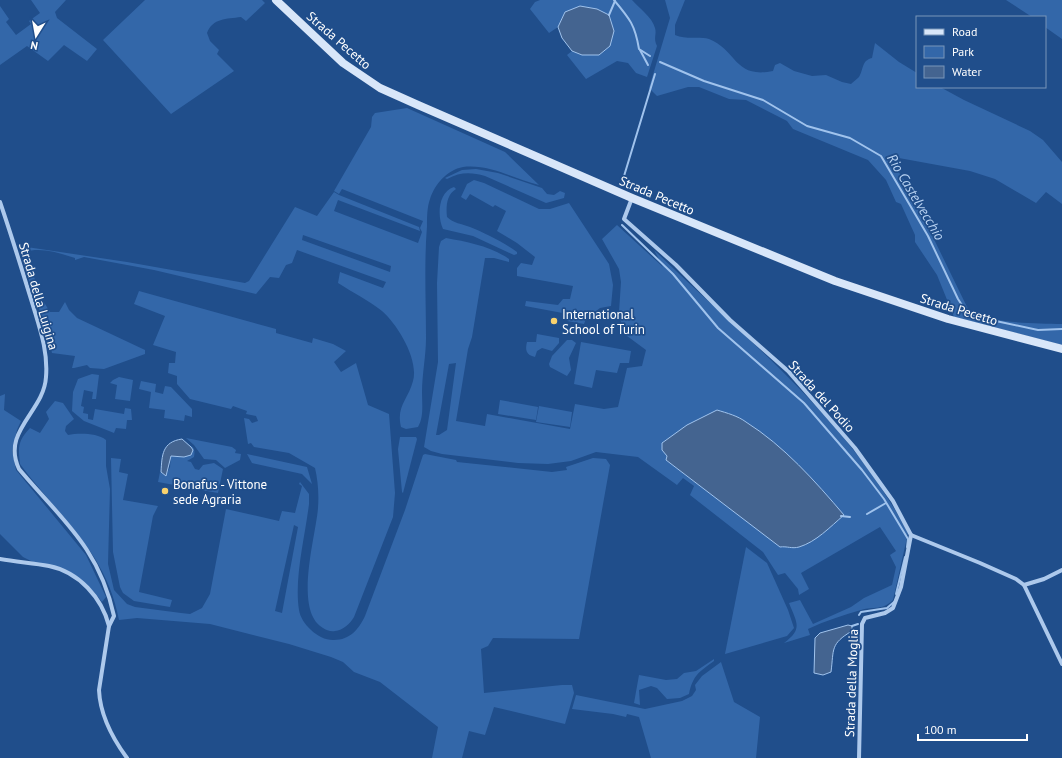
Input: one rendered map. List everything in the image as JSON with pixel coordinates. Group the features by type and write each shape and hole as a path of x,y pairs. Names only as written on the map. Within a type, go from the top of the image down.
{"main road":[{"name":"Strada Pecetto","path":"276,0 342,63 380,88 632,198 835,281 948,320 1062,349"}],"street":[{"name":"Strada del Podio","path":"632,198 624,219 676,265 730,320 788,371 855,448 894,501 911,535"},
{"name":"Strada della Luigina","path":"0,202 38,320 46,359 45,389 42,396 21,426 15,445 15,460 19,469 64,518 92,555 102,577 113,611 114,619 109,626 99,690 99,699 114,737 127,758"},
{"path":"911,535 980,563 1016,579 1024,585 1062,664"},
{"name":"Strada della Moglia","path":"859,758 862,624 865,618 885,613 893,608 901,587 911,535"},
{"path":"0,559 51,567 73,576 93,593 102,605 109,626"},
{"path":"1024,585 1044,579 1062,570"}],"green space":[{"path":"31,0 66,0 55,12 57,18 97,49 87,61 64,45 48,61 27,46 0,65 0,6 9,19 6,22 16,35 31,24 29,21 40,13"},
{"path":"145,0 262,0 265,3 246,21 241,17 221,20 213,24 207,33 210,41 219,50 217,54 234,71 171,114 103,40"},
{"path":"540,0 632,0 648,16 655,30 655,41 657,46 647,77 636,73 628,63 617,61 586,79 567,55 572,51 582,55 614,31 609,15 597,9 565,12 558,27 549,33 530,9 535,2"},
{"path":"665,0 685,0 675,25 675,35 709,39 718,44 737,62 750,71 773,71 775,65 780,63 794,71 812,76 826,75 851,84 861,74 864,63 868,59 872,58 875,43 899,62 916,72 916,88 942,88 1030,131 1043,140 1062,162 1062,204 1046,192 1036,203 995,179 970,171 888,156 908,186 969,311 1002,321 1062,324 1062,345 954,317 937,275 915,242 915,235 901,204 896,202 886,180 868,160 793,129 787,121 746,100 729,99 699,87 688,87 657,96 649,88 670,18"},
{"path":"1006,0 1062,0 1062,39 1046,28 1046,16 1030,16"},
{"path":"407,108 505,152 539,185 492,170 463,167 452,171 442,178 432,193 427,216 425,268 426,345 422,385 422,415 418,427 406,429 401,427 400,420 401,408 411,388 414,373 413,363 406,343 382,311 338,283 340,272 383,288 386,282 297,250 292,263 286,265 279,278 270,277 256,294 154,270 84,257 75,260 75,258 63,254 44,250 25,252 42,299 50,312 59,312 65,302 69,310 77,318 145,350 145,354 104,369 90,368 87,365 72,368 75,356 52,353 45,325 27,273 20,246 127,262 245,283 249,281 295,207 317,216 334,192 419,227 420,231 338,200 334,211 418,243 422,232 420,228 423,221 342,189 339,194 334,191 371,127 372,117 375,113","holes":["303,235 391,266 390,272 302,240"]},
{"path":"476,169 498,173 542,188 547,194 554,195 560,191 565,193 564,198 546,203 485,176 475,174 466,173 447,179 445,178 462,170"},
{"path":"474,180 484,183 539,209 550,209 569,203 609,264 613,285 611,306 600,308 586,319 584,324 567,321 568,314 525,306 526,301 558,305 563,299 570,299 573,286 517,276 517,268 521,263 532,265 535,257 517,243 497,231 506,211 495,205 493,207 470,194 466,200 461,197 467,184"},
{"path":"454,187 456,189 450,195 447,202 447,217 455,222 494,238 517,252 517,254 514,255 473,236 443,229 440,218 440,205 445,194"},
{"path":"617,225 663,267 654,250 793,382 856,453 884,492 908,533 893,600 885,606 861,610 827,621 808,629 810,635 784,643 794,634 797,625 789,603 800,600 813,624 851,607 864,598 892,585 896,567 890,555 896,551 880,527 801,573 809,589 799,595 798,589 785,573 778,575 763,552 690,495 694,486 683,478 677,485 638,457 596,452 571,461 548,464 518,463 442,454 424,447 438,362 437,283 439,247 441,241 446,238 487,248 509,259 509,262 494,258 485,258 456,421 485,426 487,414 570,429 575,404 604,409 618,407 627,368 642,366 646,350 623,333 619,312 621,282 619,269 602,239","holes":["456,363 447,430 439,435 436,435 449,364","745,421 772,442 797,465 844,515 792,548 780,546 666,460 667,455"]},
{"path":"139,291 276,329 276,333 312,343 313,338 333,344 346,351 334,362 341,372 356,363 368,405 389,414 395,493 393,517 354,617 343,628 329,631 323,628 314,619 309,606 308,572 318,503 318,488 315,468 289,453 254,447 251,443 248,444 244,418 249,419 252,423 258,421 256,416 246,414 247,411 233,406 231,409 190,399 177,384 177,376 168,373 169,363 175,363 176,352 153,345 165,316 134,304"},
{"path":"537,334 559,338 559,343 552,351 542,348 537,351 535,357 532,356 527,352 527,342 536,342"},
{"path":"567,340 572,340 576,343 569,358 571,370 567,376 550,367 549,364 552,356"},
{"path":"581,342 631,351 629,363 620,363 617,373 596,370 592,388 574,384"},
{"path":"92,374 99,375 96,399 92,399 93,392 84,390 81,406 84,407 83,413 88,414 88,419 93,420 95,409 124,414 125,408 131,409 132,420 127,420 126,429 116,428 114,433 84,421 72,411 73,392 78,379"},
{"path":"119,377 133,380 130,401 115,399 117,385 110,383"},
{"path":"141,381 156,384 155,392 163,394 165,386 171,387 192,409 192,417 185,415 184,421 164,418 165,410 149,408 151,392 139,389"},
{"path":"5,394 4,410 21,421 17,430 12,451 16,470 86,555 106,597 102,602 95,593 75,575 33,562 23,557 0,534 0,396"},
{"path":"500,400 538,407 536,420 498,414"},
{"path":"55,401 63,403 74,419 66,426 65,431 68,435 88,434 98,436 106,440 106,466 110,489 108,564 114,590 127,604 135,607 190,614 202,608 210,594 226,509 279,521 282,511 295,513 302,486 299,484 300,482 309,494 309,504 299,571 299,610 303,621 307,626 317,635 328,640 340,640 349,636 363,621 405,510 423,455 425,454 456,460 457,462 552,472 567,470 566,467 593,458 606,459 610,465 579,639 493,638 488,646 481,649 484,693 572,685 574,693 565,724 494,707 485,735 469,731 462,758 432,758 438,727 380,682 354,672 343,662 289,644 210,624 137,618 119,620 113,596 104,574 92,554 65,518 20,464 19,448 21,440 30,428 40,433 49,419 46,412","holes":["294,525 298,527 282,613 275,611"]},
{"path":"539,406 572,412 570,427 536,422"},
{"path":"400,437 416,437 417,439 403,493 398,449"},
{"path":"186,438 232,447 236,450 235,453 241,454 240,460 225,468 216,460 204,459 194,445"},
{"path":"189,445 193,448 194,457 187,461 191,462 195,469 199,470 203,465 214,463 223,469 218,493 158,482 160,472 166,475 170,467 171,455 184,457 191,447"},
{"path":"247,454 307,467 312,484 302,474 252,463"},
{"path":"111,458 121,459 119,472 128,474 123,500 158,506 153,516 139,592 172,600 170,607 134,601 123,593 120,587 113,552"},
{"path":"746,547 767,563 788,610 794,628 787,636 725,654"},
{"path":"714,659 714,661 697,674 692,682 689,694 680,698 667,699 657,688 651,686 639,690 640,705 634,703 639,675 666,680 677,679 684,673 696,671"},
{"path":"721,662 734,702 760,717 756,758 651,758 639,717 627,714 626,717 572,709 576,695 645,709 682,701 692,696 696,690 695,685 702,676"}],"water":[{"path":"580,6 597,9 609,15 614,31 610,46 599,55 582,55 572,51 562,38 558,27 565,12"},
{"path":"717,410 743,420 760,431 786,453 810,477 844,515 823,534 805,545 796,548 780,547 666,460 667,456 662,450 662,443 687,425"},
{"path":"182,439 193,450 191,455 184,457 171,456 166,476 161,472 164,450 170,443"},
{"path":"848,625 852,626 852,631 836,644 833,652 831,672 823,675 814,673 815,638 820,633"}],"waterway":[{"name":"Rio Castelvecchio","path":"614,0 634,28 639,49 650,56"},
{"path":"609,15 615,1"},
{"path":"640,50 648,65"},
{"name":"Rio Castelvecchio","path":"660,62 704,81 763,100 807,126 850,138 881,156 928,236 958,299 967,313 977,317 1038,330 1062,329"},
{"path":"621,186 655,74"},
{"path":"622,225 673,274 718,328 804,403 862,470 884,499 908,539 907,547"},
{"path":"867,514 886,503"},
{"path":"841,516 850,517"},
{"path":"896,594 905,557"},
{"path":"859,615 861,612 887,608 894,602"},
{"path":"852,626 858,624"}],"place":[{"name":"International School of Turin","path":"554,321"},
{"name":"Bonafus - Vittone sede Agraria","path":"165,491"}]}
